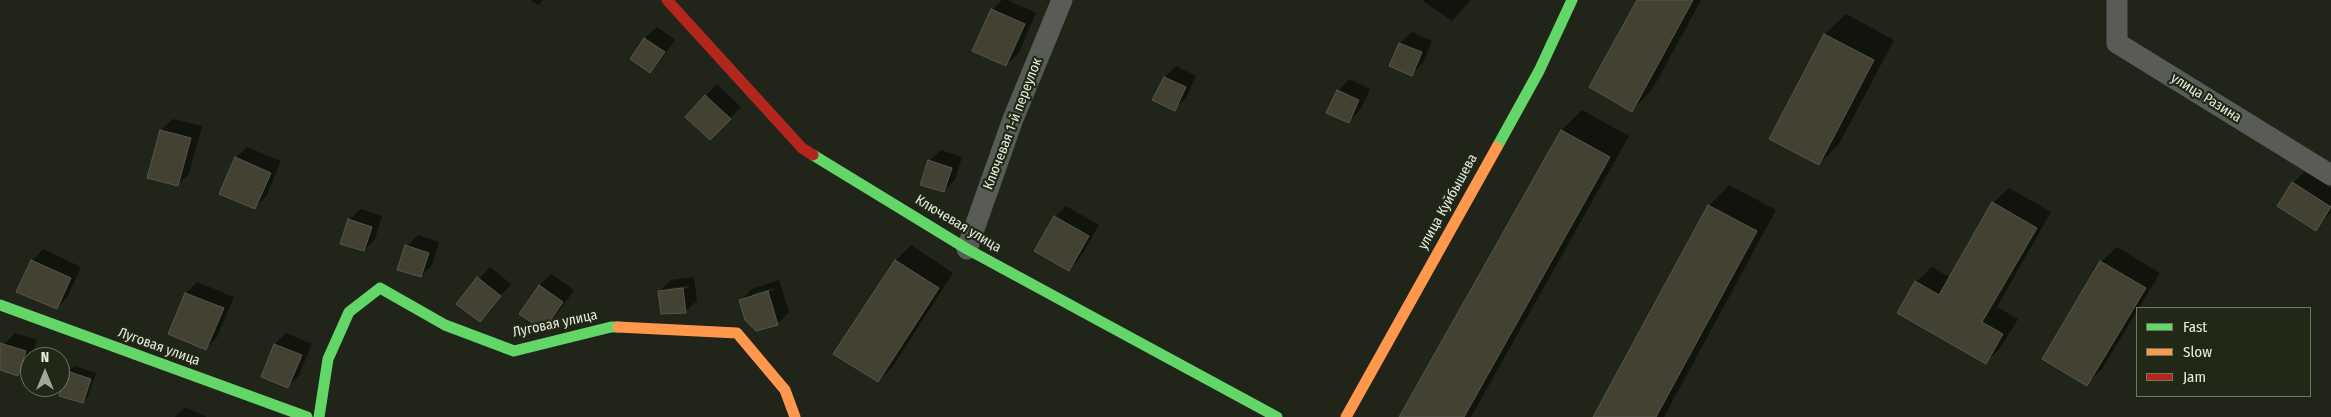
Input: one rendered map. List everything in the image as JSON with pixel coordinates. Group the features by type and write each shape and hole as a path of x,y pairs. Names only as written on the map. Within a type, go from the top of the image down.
{"street":[{"name":"Ключевая улица","path":"667,0 802,148 967,249 1277,417"},
{"name":"Ключевая 1-й переулок","path":"967,249 1013,119 1062,0"},
{"name":"улица Куйбышева","path":"1346,417 1538,71 1572,0"},
{"name":"улица Разина","path":"2117,0 2117,43 2331,176"},
{"name":"Луговая улица","path":"320,417 328,360 349,312 380,288 445,325 514,351 611,327 737,334 785,390 795,417"},
{"name":"Луговая улица","path":"0,305 307,417"}],"building":[{"path":"1637,0 1693,0 1632,112 1589,87"},
{"path":"991,9 1025,24 1006,66 972,51"},
{"path":"1824,34 1874,60 1819,165 1769,139"},
{"path":"644,38 665,52 650,73 630,59"},
{"path":"1399,43 1422,52 1412,76 1389,66"},
{"path":"1164,77 1186,87 1175,111 1152,100"},
{"path":"1337,90 1359,100 1349,123 1326,113"},
{"path":"705,95 731,119 710,140 685,117"},
{"path":"160,130 191,138 178,186 147,178"},
{"path":"1561,130 1610,157 1464,417 1399,417"},
{"path":"235,157 271,173 255,209 219,194"},
{"path":"928,160 952,168 944,192 920,185"},
{"path":"2292,182 2331,207 2316,231 2277,206"},
{"path":"1992,202 2037,228 1982,322 2003,334 1986,364 1897,313 1915,281 1939,295"},
{"path":"1708,205 1757,231 1656,417 1593,417"},
{"path":"1054,216 1089,236 1069,271 1034,251"},
{"path":"348,219 372,227 364,251 340,244"},
{"path":"405,245 429,253 421,277 397,270"},
{"path":"31,260 71,278 57,309 16,292"},
{"path":"895,260 939,288 878,382 833,354"},
{"path":"2100,261 2146,288 2087,386 2042,359"},
{"path":"477,277 501,296 480,322 456,304"},
{"path":"539,285 563,302 546,327 540,328 519,314"},
{"path":"683,288 686,313 661,314 658,291"},
{"path":"768,291 778,325 756,331 745,320 739,300"},
{"path":"185,293 224,308 206,350 168,334"},
{"path":"0,343 20,349 20,370 18,376 0,370"},
{"path":"274,344 302,355 288,388 261,377"},
{"path":"70,372 91,379 83,403 62,397 70,397"}],"traffic: fast":[{"path":"1497,147 1539,71 1572,0"},
{"path":"813,155 967,249 1277,417"},
{"path":"319,417 328,359 349,312 380,288 445,325 514,351 611,327 618,327"},
{"path":"0,305 307,417"}],"traffic: slow":[{"path":"1346,417 1497,147"},
{"path":"618,327 737,333 785,390 795,417"}],"traffic: jam":[{"path":"667,0 802,148 813,155"}]}
